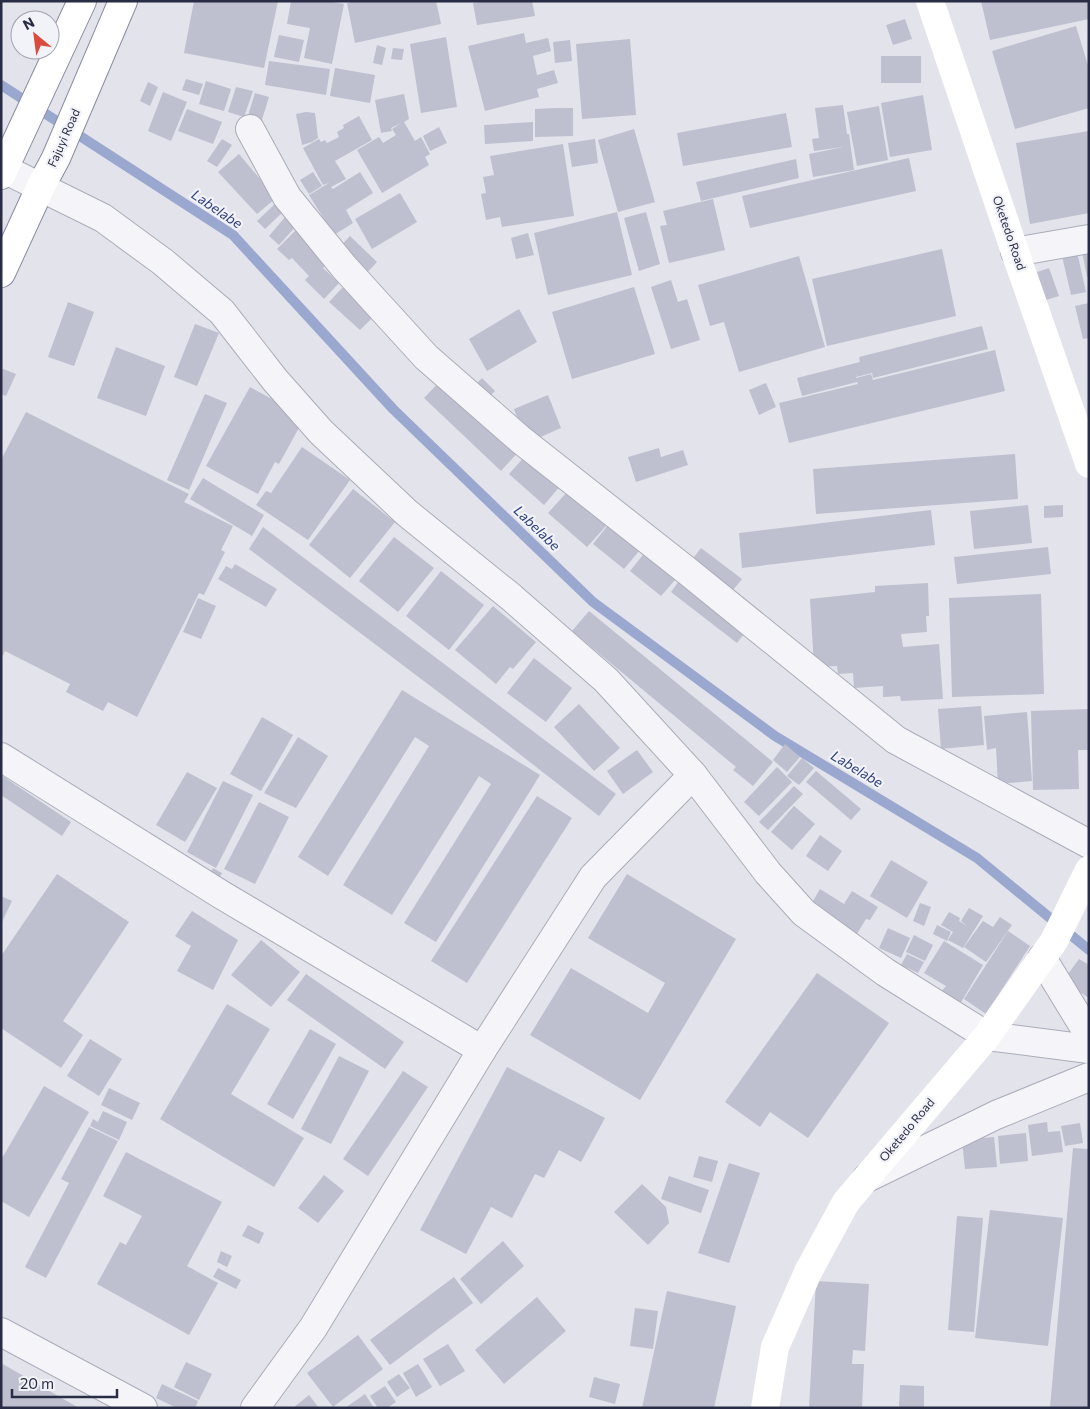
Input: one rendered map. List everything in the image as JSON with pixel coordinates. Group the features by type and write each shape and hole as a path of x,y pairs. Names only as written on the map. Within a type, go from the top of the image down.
{"main road":[{"path":"3,172 82,1"},
{"name":"Fajuyi Road","path":"1,273 56,158 123,1"},
{"name":"Oketedo Road","path":"930,1 1089,464"},
{"name":"Oketedo Road","path":"765,1408 775,1347 801,1289 846,1202 987,1036 1048,949 1089,870"}],"street":[{"path":"250,129 286,197 344,267 426,357 521,440 686,570 896,740 1089,844"},
{"path":"3,172 41,186 103,218 163,262 222,312 275,380 321,432 407,512 511,597 606,680 693,775 768,873 804,913 885,972 987,1036 1089,1049"},
{"path":"1015,252 1089,239"},
{"path":"1,757 222,895 482,1050"},
{"path":"254,1408 313,1328 482,1050 593,877 693,775"},
{"path":"1048,949 1089,1034"},
{"path":"867,1178 996,1115 1089,1077"},
{"path":"1,1332 143,1408"}],"building":[{"path":"194,1 278,1 264,68 184,53"},
{"path":"291,1 327,1 344,4 332,64 304,58 310,28 287,24"},
{"path":"354,1 436,1 441,24 355,43 347,3"},
{"path":"484,1 532,1 535,16 477,25 473,3"},
{"path":"981,1 1089,1 1089,19 990,40"},
{"path":"905,19 912,39 893,45 886,25"},
{"path":"1076,26 1089,69 1089,108 1015,129 992,51"},
{"path":"524,33 526,43 548,38 551,51 533,56 537,75 554,70 558,83 537,89 539,97 485,111 468,46"},
{"path":"279,35 304,40 299,62 274,57"},
{"path":"446,37 457,107 421,113 410,44"},
{"path":"630,39 636,115 582,119 576,44"},
{"path":"570,40 572,61 555,63 553,42"},
{"path":"377,45 386,48 382,65 373,63"},
{"path":"393,48 404,49 402,60 391,59"},
{"path":"881,56 921,56 921,83 881,83"},
{"path":"269,61 330,69 326,95 265,85"},
{"path":"335,68 375,75 370,103 330,96"},
{"path":"186,79 203,84 199,95 182,90"},
{"path":"206,81 231,89 224,111 199,104"},
{"path":"148,82 158,87 150,106 140,101"},
{"path":"236,87 253,91 244,117 228,112"},
{"path":"163,92 187,102 171,141 148,131"},
{"path":"255,93 269,97 261,123 247,119"},
{"path":"404,94 409,119 404,122 415,141 421,137 430,154 425,157 429,165 382,193 357,150 379,137 383,143 396,135 392,129 401,123 391,128 392,131 381,133 375,100"},
{"path":"923,95 932,150 890,157 881,103"},
{"path":"843,105 854,170 813,177 809,154 843,147 814,151 812,139 819,138 815,108"},
{"path":"879,106 888,160 857,166 847,112"},
{"path":"573,108 573,136 535,137 535,109"},
{"path":"187,109 222,122 213,144 178,131"},
{"path":"315,113 318,138 302,145 296,114"},
{"path":"786,113 792,147 683,166 677,133"},
{"path":"359,116 372,140 335,161 346,179 331,187 333,189 360,172 373,193 346,210 353,223 334,235 309,195 329,183 323,185 303,148 319,139 321,142 325,140 327,143 339,137 337,132 344,128 343,125"},
{"path":"533,122 533,141 485,144 484,125"},
{"path":"439,127 447,143 430,151 423,136"},
{"path":"634,129 655,202 618,212 598,140"},
{"path":"1089,131 1089,213 1030,224 1016,143"},
{"path":"222,139 232,145 217,167 207,161"},
{"path":"595,139 598,163 572,167 568,143"},
{"path":"563,144 574,216 502,227 500,217 486,220 481,194 486,193 483,177 494,175 490,156"},
{"path":"239,154 276,198 257,214 218,172"},
{"path":"909,158 916,191 750,228 742,196"},
{"path":"796,159 799,178 701,201 696,182"},
{"path":"313,172 322,186 309,194 300,180"},
{"path":"400,193 417,222 372,249 355,219"},
{"path":"713,199 725,250 669,263 660,226 667,225 663,211"},
{"path":"277,202 285,210 265,229 257,221"},
{"path":"617,212 632,275 548,295 534,233"},
{"path":"646,212 660,264 639,271 624,218"},
{"path":"286,216 297,225 279,245 269,236"},
{"path":"300,226 332,258 323,268 339,283 324,299 305,280 309,276 292,258 289,260 277,249"},
{"path":"528,233 534,255 516,259 511,238"},
{"path":"350,236 377,262 362,278 335,252"},
{"path":"942,249 956,316 827,346 812,279"},
{"path":"1089,250 1089,277 1087,277 1082,251"},
{"path":"1077,252 1086,292 1071,295 1062,256"},
{"path":"799,256 825,347 739,372 724,322 710,326 698,285"},
{"path":"1049,268 1059,296 1043,301 1034,273"},
{"path":"671,280 678,302 687,299 700,340 671,349 651,287"},
{"path":"344,286 375,315 360,330 329,302"},
{"path":"634,287 655,354 572,379 552,312"},
{"path":"68,302 94,312 74,366 48,357"},
{"path":"1089,303 1089,338 1083,339 1075,306"},
{"path":"519,309 537,342 487,371 469,339"},
{"path":"195,324 219,333 197,386 174,377"},
{"path":"982,326 988,349 873,378 872,373 856,378 871,374 873,380 995,350 1005,391 789,443 779,403 858,384 857,382 802,396 797,378 860,362 859,357"},
{"path":"116,347 165,366 146,416 97,398"},
{"path":"1,368 16,374 6,396 1,394"},
{"path":"444,377 521,449 501,471 424,398"},
{"path":"482,378 495,391 485,401 472,388"},
{"path":"766,383 776,407 759,415 749,390"},
{"path":"250,387 305,417 279,464 275,462 258,494 206,466"},
{"path":"205,394 227,403 189,490 167,480"},
{"path":"548,395 561,428 527,443 514,409"},
{"path":"26,412 189,494 184,502 233,526 221,550 225,552 204,595 199,593 137,717 108,702 103,711 66,692 70,684 5,651 1,659 1,460"},
{"path":"302,447 350,480 308,540 256,505 266,491 271,493"},
{"path":"659,448 661,457 683,450 688,465 636,482 628,457"},
{"path":"1015,454 1018,499 816,514 813,469"},
{"path":"526,455 561,485 544,505 509,474"},
{"path":"203,478 264,515 252,536 190,499"},
{"path":"353,489 395,522 350,578 309,545"},
{"path":"567,492 606,526 587,547 548,513"},
{"path":"1028,505 1032,543 974,549 970,511"},
{"path":"1063,505 1063,517 1044,518 1044,506"},
{"path":"931,510 935,545 742,568 739,533"},
{"path":"612,520 644,545 624,569 593,544"},
{"path":"263,527 616,794 599,816 249,549"},
{"path":"394,537 434,568 398,612 359,581"},
{"path":"650,546 682,572 661,596 630,571"},
{"path":"1048,547 1051,574 957,584 954,557"},
{"path":"701,548 742,579 729,595 688,565"},
{"path":"235,564 277,589 266,607 218,579 226,566 232,569"},
{"path":"441,571 484,605 449,650 406,616"},
{"path":"684,574 751,625 737,643 671,592"},
{"path":"928,583 929,616 926,616 927,632 901,634 903,647 939,644 943,699 901,701 900,696 883,697 883,686 854,688 853,673 838,674 837,666 814,667 810,599 875,592 875,586"},
{"path":"1041,594 1044,694 952,697 949,598"},
{"path":"198,598 216,606 201,639 183,632"},
{"path":"493,606 536,642 513,669 510,667 496,684 455,650"},
{"path":"589,611 773,762 753,786 733,770 736,767 572,631"},
{"path":"534,658 572,688 546,722 507,693"},
{"path":"402,690 540,775 436,942 404,923 491,784 479,776 392,915 343,885 429,746 415,737 328,876 298,857"},
{"path":"579,704 620,748 594,771 554,727"},
{"path":"981,706 984,745 941,749 938,709"},
{"path":"1089,709 1089,750 1078,750 1079,789 1033,790 1031,711"},
{"path":"1027,712 1032,781 998,784 996,748 987,750 984,716"},
{"path":"262,717 293,735 261,791 230,774"},
{"path":"298,737 328,756 296,808 264,793"},
{"path":"785,744 800,757 787,772 773,760"},
{"path":"637,750 653,772 623,794 607,771"},
{"path":"802,758 814,768 799,785 787,776"},
{"path":"777,767 792,782 759,816 744,802"},
{"path":"816,771 861,809 851,820 806,782"},
{"path":"187,772 217,788 185,842 156,825"},
{"path":"1,775 71,822 62,836 1,795"},
{"path":"223,781 253,795 216,868 187,852"},
{"path":"794,786 803,794 768,830 759,822"},
{"path":"537,796 572,818 467,983 431,961"},
{"path":"259,802 289,817 255,884 224,869"},
{"path":"794,806 815,824 792,850 771,832"},
{"path":"820,835 842,851 828,871 806,856"},
{"path":"891,860 928,882 907,918 870,896"},
{"path":"213,868 222,873 217,882 208,876"},
{"path":"57,874 129,922 63,1021 83,1035 61,1068 1,1028 1,956"},
{"path":"627,874 736,939 640,1100 530,1035 571,968 648,1013 665,983 588,938"},
{"path":"820,889 844,904 852,891 878,907 870,920 866,919 855,937 809,908"},
{"path":"1,896 12,901 1,924"},
{"path":"920,903 931,907 924,926 913,921"},
{"path":"969,908 983,916 963,948 948,940 953,932 941,925 949,912 960,918 959,921 967,926 961,921"},
{"path":"192,911 238,940 213,990 177,971 191,946 175,936"},
{"path":"1000,917 1012,925 986,962 964,947 983,921 993,927"},
{"path":"937,925 951,932 947,941 933,934"},
{"path":"888,928 910,938 901,958 879,948"},
{"path":"1008,931 1030,946 986,1014 964,999"},
{"path":"914,935 933,945 925,961 906,952"},
{"path":"261,940 300,972 271,1007 231,975"},
{"path":"944,941 983,965 960,1004 941,992 946,986 924,973"},
{"path":"907,954 924,962 918,973 901,965"},
{"path":"1079,959 1089,965 1089,998 1063,981"},
{"path":"817,973 889,1023 808,1138 770,1112 760,1127 725,1102"},
{"path":"306,974 404,1042 385,1069 287,1000"},
{"path":"227,1004 270,1029 231,1094 304,1138 274,1187 160,1119"},
{"path":"310,1029 336,1044 293,1119 267,1104"},
{"path":"90,1039 122,1059 99,1096 67,1076"},
{"path":"339,1056 369,1071 331,1144 301,1129"},
{"path":"507,1067 605,1118 581,1162 559,1150 544,1178 535,1174 512,1218 491,1207 466,1254 420,1230"},
{"path":"403,1071 428,1087 368,1176 343,1159"},
{"path":"44,1086 89,1112 29,1217 1,1201 1,1160"},
{"path":"109,1088 140,1103 132,1120 101,1105"},
{"path":"103,1111 127,1122 119,1140 90,1126 93,1119 98,1122"},
{"path":"1047,1122 1048,1132 1060,1131 1063,1152 1032,1156 1028,1125"},
{"path":"1080,1123 1083,1143 1065,1146 1061,1126"},
{"path":"89,1127 118,1141 46,1278 25,1267 69,1183 61,1179"},
{"path":"1026,1133 1028,1161 1000,1164 998,1136"},
{"path":"994,1137 997,1167 965,1169 962,1140"},
{"path":"1073,1148 1089,1149 1089,1408 1050,1408"},
{"path":"126,1152 222,1202 187,1266 218,1283 189,1335 97,1284 120,1242 126,1245 142,1216 103,1196"},
{"path":"699,1156 718,1161 712,1182 693,1177"},
{"path":"729,1163 760,1173 729,1263 698,1253"},
{"path":"324,1175 344,1191 318,1223 298,1208"},
{"path":"669,1176 709,1190 701,1213 661,1199"},
{"path":"642,1184 666,1207 669,1223 648,1245 614,1212"},
{"path":"990,1210 1063,1218 1048,1346 975,1338"},
{"path":"957,1216 983,1218 974,1332 948,1330"},
{"path":"248,1225 264,1233 259,1244 242,1236"},
{"path":"503,1241 524,1266 481,1304 460,1279"},
{"path":"221,1251 232,1256 227,1267 217,1262"},
{"path":"218,1268 241,1280 236,1289 213,1277"},
{"path":"454,1277 473,1303 390,1365 370,1340"},
{"path":"816,1281 869,1284 865,1351 853,1350 852,1364 864,1364 862,1408 809,1408"},
{"path":"667,1291 736,1306 714,1408 642,1408"},
{"path":"537,1297 566,1331 504,1384 475,1350"},
{"path":"635,1308 658,1311 653,1349 630,1346"},
{"path":"358,1335 383,1369 333,1407 307,1373"},
{"path":"448,1344 465,1371 440,1386 423,1359"},
{"path":"186,1362 212,1374 199,1400 174,1387"},
{"path":"1,1363 79,1408 1,1408"},
{"path":"418,1364 432,1387 416,1397 403,1373"},
{"path":"399,1374 410,1388 397,1397 387,1382"},
{"path":"594,1377 620,1384 615,1404 589,1397"},
{"path":"162,1384 198,1401 195,1408 177,1408 156,1398"},
{"path":"900,1385 924,1386 924,1408 899,1408"},
{"path":"385,1386 396,1402 387,1408 378,1408 370,1396"},
{"path":"365,1394 374,1408 345,1408"},
{"path":"309,1395 319,1408 293,1408"}],"waterway":[{"name":"Labelabe","path":"1,85 233,235 393,409 593,602 775,736 977,858 1089,950"}]}
